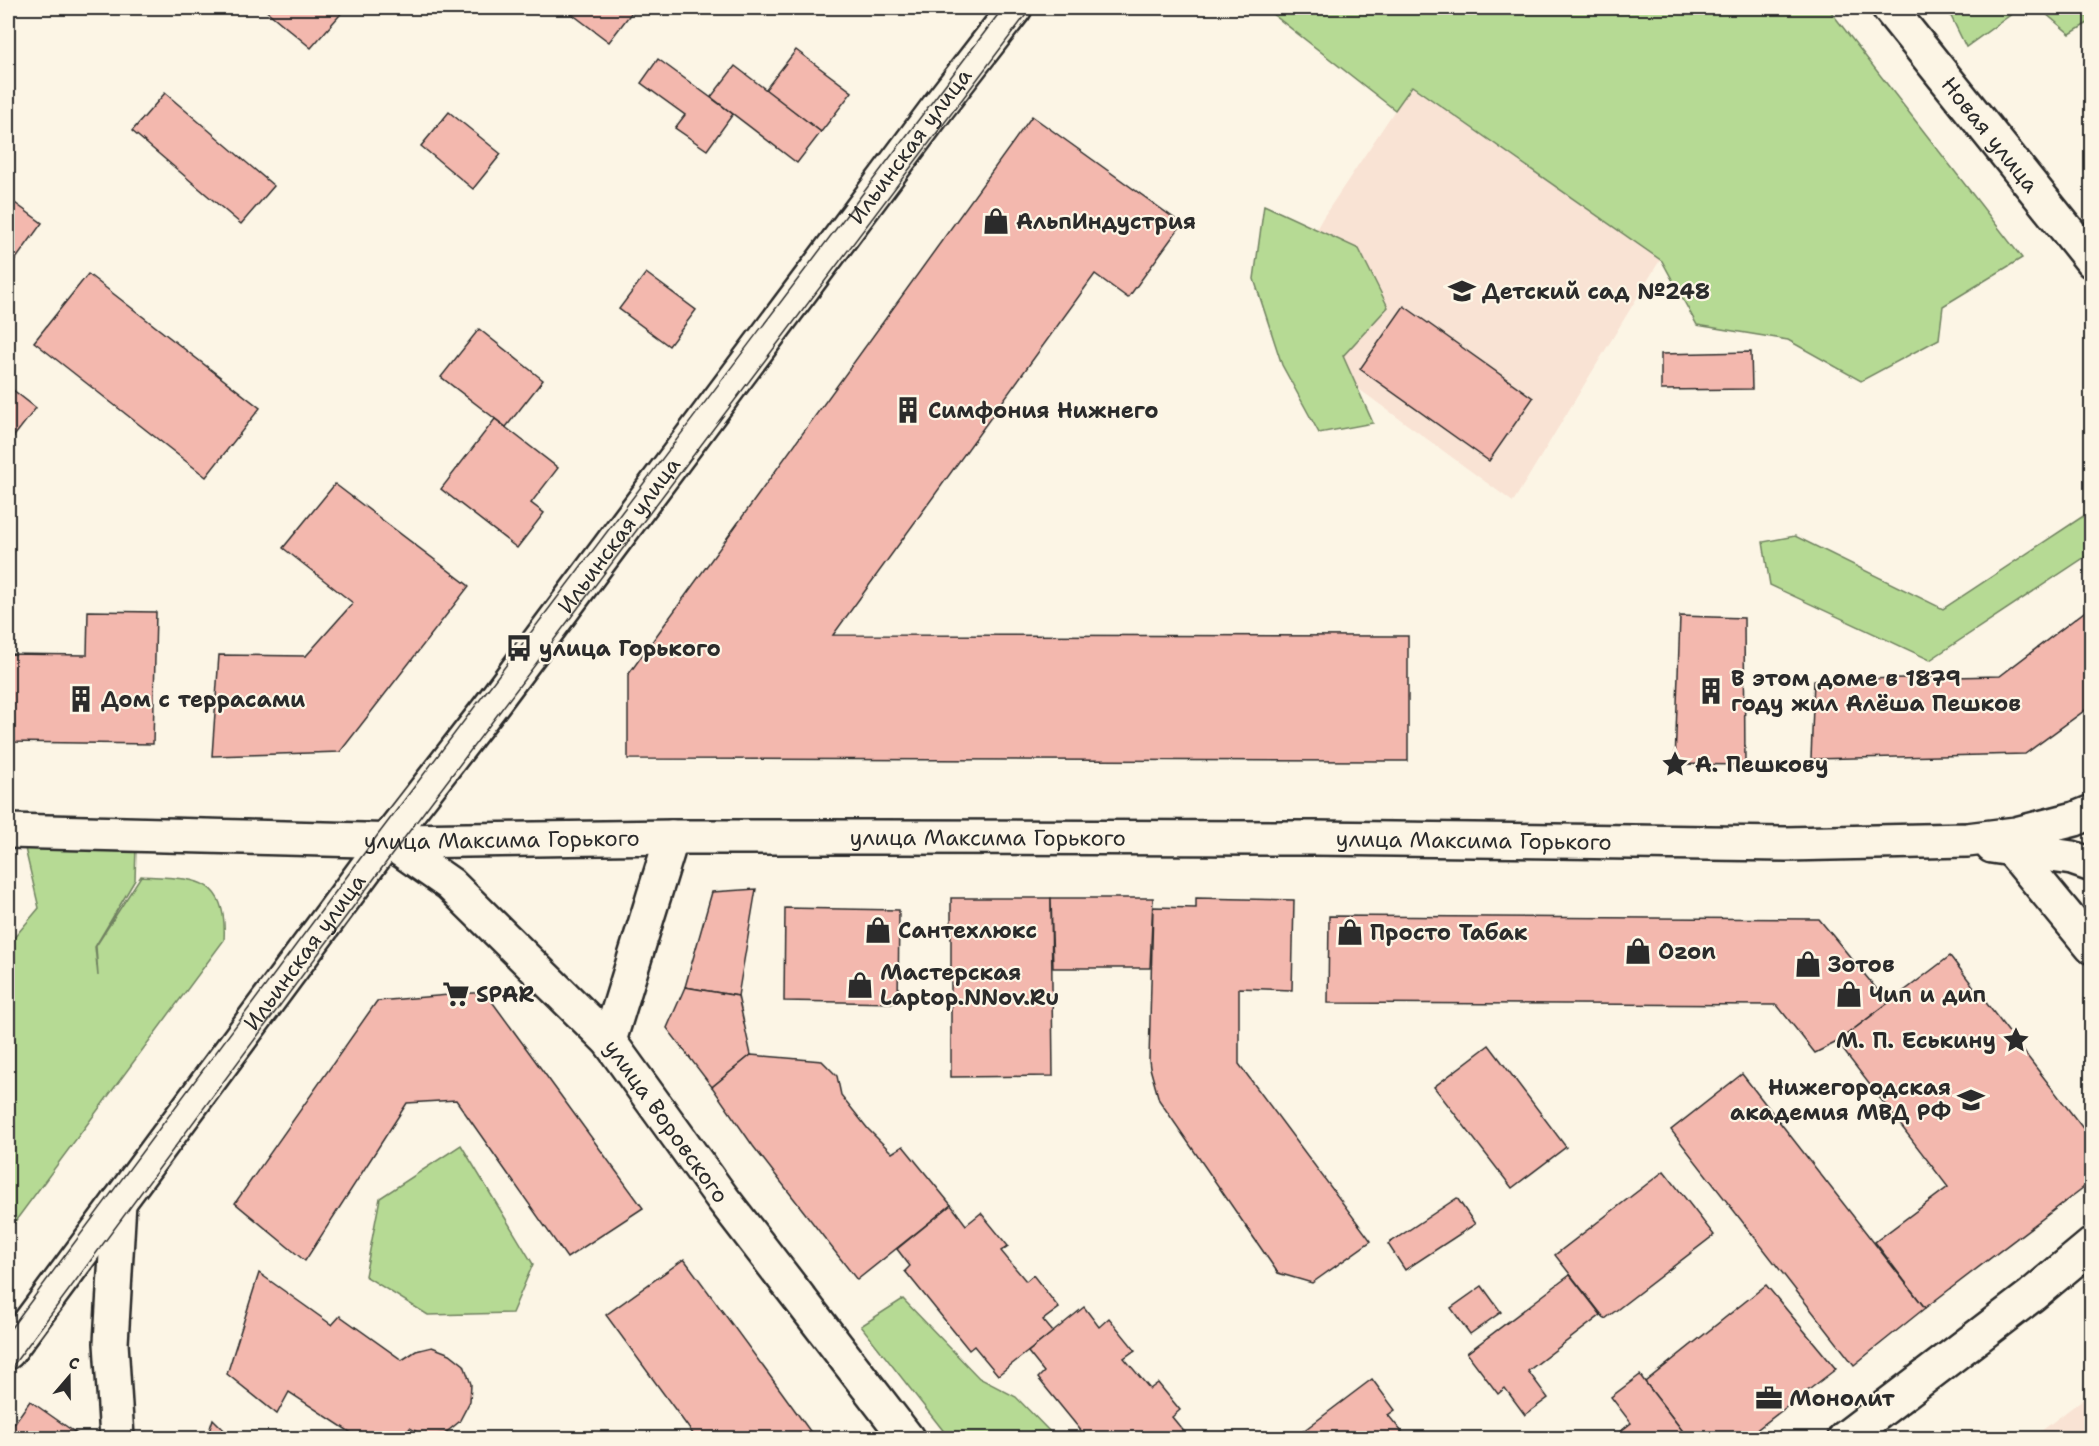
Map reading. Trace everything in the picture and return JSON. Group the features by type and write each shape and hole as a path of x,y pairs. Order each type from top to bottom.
{"street":[{"name":"Ильинская улица","path":"8,1352 387,840 490,707 939,106 1015,8"},
{"name":"Новая улица","path":"1889,8 2091,261"},
{"path":"1967,840 2016,834 2075,819 2091,812"},
{"name":"улица Максима Горького","path":"8,831 387,840 672,837 1314,838 1756,844 1967,840"},
{"path":"609,1041 672,837"},
{"name":"улица Воровского","path":"387,840 450,884 609,1041 723,1199 907,1438"},
{"path":"1967,840 2012,850 2072,858 2091,865"},
{"path":"2012,850 2091,947"},
{"path":"117,1438 111,1343 119,1202"},
{"path":"1845,1438 2032,1295 2091,1245"},
{"path":"2032,1295 2091,1271"}],"shaded area":[{"name":"Детский сад №248","path":"1411,86 1660,260 1513,502 1266,321 1322,219"},
{"path":"2091,1393 2091,1438 2032,1438"}],"green space":[{"path":"1265,8 1828,8 2022,258 1943,306 1939,339 1861,381 1788,340 1697,325 1662,261 1412,86 1395,110"},
{"path":"1947,8 2020,8 1966,47"},
{"path":"2039,8 2080,8 2091,21 2070,34"},
{"path":"1264,205 1359,249 1388,307 1343,356 1373,423 1319,433 1282,365 1254,279"},
{"path":"2091,511 2091,553 1930,660 1770,585 1763,542 1795,536 1943,609"},
{"path":"24,844 136,847 135,880 95,947 98,976 96,946 141,876 176,878 203,884 213,892 220,903 224,918 224,940 8,1231 8,945 39,908"},
{"path":"461,1145 533,1264 512,1313 428,1315 365,1276 380,1198"},
{"path":"903,1299 979,1378 1016,1397 1056,1438 949,1438 861,1326"}],"building":[{"path":"263,8 346,8 311,48"},
{"path":"564,8 635,8 609,42"},
{"path":"796,50 852,92 821,132 765,90"},
{"path":"658,59 733,114 707,150 675,128 685,115 641,83"},
{"path":"735,66 821,132 797,163 711,97"},
{"path":"165,93 274,186 241,224 132,131"},
{"path":"449,112 501,154 473,189 421,146"},
{"name":"Симфония Нижнего","path":"1032,116 1182,224 1128,298 1095,274 833,635 1408,636 1408,761 628,759 628,675"},
{"path":"8,198 42,223 8,270"},
{"path":"646,273 696,310 669,346 619,309"},
{"path":"88,274 260,408 206,477 34,342"},
{"path":"1404,306 1533,398 1489,461 1360,369"},
{"path":"479,329 543,380 506,427 441,377"},
{"path":"1751,352 1752,389 1661,390 1661,354"},
{"path":"8,386 36,408 8,444"},
{"path":"495,419 558,468 531,503 544,513 517,548 441,489"},
{"path":"335,484 469,586 340,752 212,756 219,655 306,656 353,603 283,548"},
{"path":"2092,606 2092,705 2025,754 1811,759 1814,680 2000,676"},
{"name":"Дом с террасами","path":"88,611 156,612 153,744 8,742 8,654 87,655"},
{"name":"В этом доме в 1879 году жил Алёша Пешков","path":"1680,616 1744,618 1745,765 1675,764"},
{"path":"756,889 738,996 685,987 712,892"},
{"path":"951,898 1051,898 1053,1076 951,1077"},
{"path":"1051,898 1153,898 1150,968 1053,968"},
{"path":"1196,898 1294,900 1292,990 1239,988 1239,1064 1371,1241 1312,1283 1278,1273 1159,1100 1149,1060 1153,907 1196,908"},
{"path":"785,908 899,910 898,1003 784,1001"},
{"path":"1329,916 1819,919 1888,1003 1837,1042 1815,1053 1777,1005 1328,1003"},
{"name":"Нижегородская академия МВД РФ","path":"1950,956 2092,1140 2092,1181 1925,1308 1875,1242 1948,1187 1837,1042"},
{"path":"685,987 738,996 751,1055 712,1087 667,1028"},
{"path":"485,992 643,1208 567,1258 456,1100 407,1103 305,1261 235,1203 377,1001"},
{"path":"1489,1045 1566,1147 1512,1188 1434,1087"},
{"path":"751,1055 822,1061 837,1076 841,1095 868,1129 892,1153 903,1146 951,1205 857,1280 753,1146 712,1087"},
{"path":"1742,1074 1925,1308 1854,1365 1671,1130"},
{"path":"1664,1171 1714,1235 1605,1319 1555,1255"},
{"path":"1457,1198 1475,1224 1405,1270 1388,1244"},
{"path":"951,1205 966,1225 981,1213 1008,1246 1001,1251 1026,1281 1033,1275 1059,1308 1043,1320 1053,1332 998,1375 974,1346 969,1350 905,1271 910,1266 897,1249"},
{"path":"684,1259 815,1438 696,1438 606,1315"},
{"path":"259,1273 332,1325 340,1316 402,1360 416,1351 432,1347 450,1354 464,1365 471,1384 470,1401 459,1422 444,1434 424,1436 410,1428 403,1438 359,1438 289,1392 277,1414 227,1374"},
{"path":"1570,1275 1601,1315 1528,1371 1548,1398 1525,1415 1505,1388 1498,1394 1467,1353"},
{"path":"1766,1285 1836,1369 1746,1438 1688,1438 1645,1382"},
{"path":"1482,1286 1501,1312 1470,1334 1451,1308"},
{"path":"1084,1307 1099,1327 1109,1318 1135,1350 1124,1358 1150,1389 1158,1383 1180,1410 1172,1417 1186,1434 1181,1438 1087,1438 1038,1378 1044,1372 1028,1352"},
{"path":"1640,1375 1688,1438 1612,1438 1631,1423 1611,1397"},
{"path":"1372,1379 1395,1410 1388,1415 1407,1438 1294,1438"},
{"path":"30,1401 83,1438 8,1438 8,1432"},
{"path":"213,1419 232,1438 207,1438"}],"tram line":[{"path":"8,1332 374,840 1003,8"},
{"path":"8,1372 402,841 1031,8"}],"place":[{"name":"АльпИндустрия","path":"996,221"},
{"name":"Детский сад №248","path":"1462,291"},
{"name":"Симфония Нижнего","path":"908,410"},
{"name":"улица Горького","path":"519,648"},
{"name":"В этом доме в 1879 году жил Алёша Пешков","path":"1711,691"},
{"name":"Дом с террасами","path":"81,699"},
{"name":"А. Пешкову","path":"1675,764"},
{"name":"Сантехлюкс","path":"878,930"},
{"name":"Просто Табак","path":"1350,932"},
{"name":"Ozon","path":"1638,951"},
{"name":"Зотов","path":"1808,964"},
{"name":"Мастерская Laptop.NNov.Ru","path":"860,985"},
{"name":"SPAR","path":"456,994"},
{"name":"Чип и дип","path":"1849,994"},
{"name":"М. П. Еськину","path":"2016,1040"},
{"name":"Нижегородская академия МВД РФ","path":"1971,1100"},
{"name":"Монолит","path":"1769,1398"}]}
